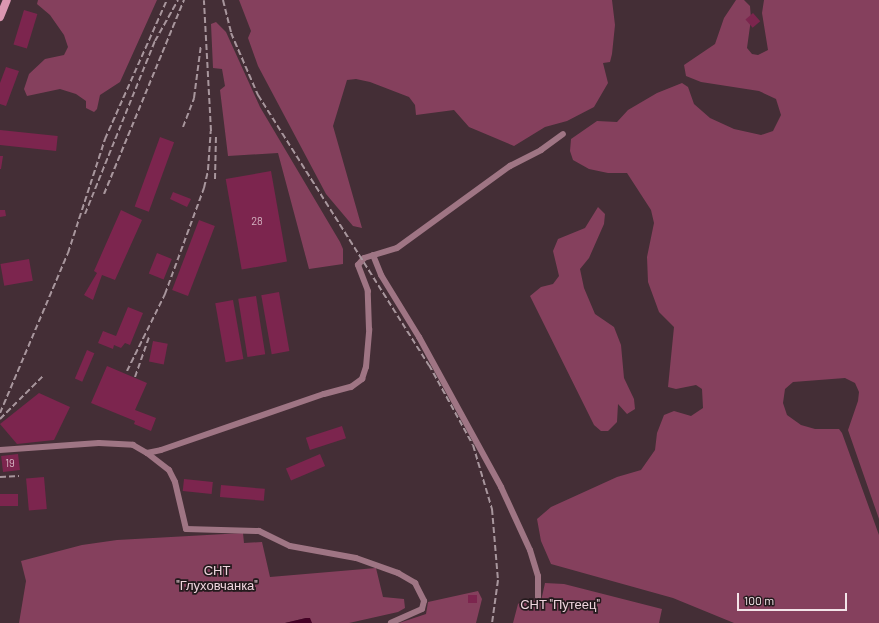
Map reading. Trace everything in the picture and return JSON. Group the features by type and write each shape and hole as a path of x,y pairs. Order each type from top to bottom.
{"main road":[{"path":"0,17 7,0"}],"street":[{"path":"147,453 350,387 362,379 366,367 369,329 368,290 358,265 364,258 397,248 510,166 541,150 563,134"},
{"path":"373,255 381,275 471,429 502,487 530,550 538,576 538,597"},
{"path":"0,450 98,443 132,445 147,453 169,470 175,482 186,529 259,531 290,546 356,558 398,573 415,583 424,601 422,609 391,623"}],"green space":[{"path":"38,0 157,0 120,82 100,95 97,109 94,112 86,108 86,101 76,94 60,89 27,96 24,89 29,74 45,59 64,55 68,47 64,35 50,15 37,4"},
{"path":"239,0 612,0 615,25 612,54 610,62 603,63 608,83 594,107 567,121 545,127 514,146 469,127 454,110 416,115 415,105 409,97 370,82 356,79 347,80 333,126 362,228 353,226 326,194 258,66 248,38 251,31"},
{"path":"736,0 744,0 750,6 751,19 747,48 752,54 758,55 768,50 762,13 764,0 879,0 879,519 848,430 858,401 859,392 855,383 845,378 793,382 785,389 783,403 787,415 801,425 815,429 839,429 842,433 879,535 879,623 734,623 673,598 551,564 541,541 537,519 551,507 617,477 641,470 655,450 657,433 664,415 674,411 691,416 703,408 702,389 696,385 676,389 668,387 674,327 659,312 648,282 647,257 654,223 651,210 627,173 608,173 589,169 573,160 570,151 571,139 597,121 617,122 628,110 657,93 682,83 688,87 694,104 710,118 734,129 761,135 773,131 781,115 776,99 759,91 701,82 686,76 684,65 715,44 724,18"},
{"path":"216,22 226,32 260,107 340,242 343,249 343,264 309,269 278,153 228,156 220,90 225,86 222,69 213,68 211,24"},
{"path":"598,207 605,214 604,224 589,258 580,269 584,288 595,314 614,327 621,345 624,378 634,399 635,409 627,414 618,404 617,422 608,431 601,431 594,425 530,296 541,287 553,284 559,276 553,251 558,239 585,228"},
{"name":"СНТ \"Глуховчанка\"","path":"243,533 244,543 262,542 270,577 376,568 383,597 404,599 405,608 398,612 349,623 312,623 306,618 285,623 19,623 26,581 21,561 82,545 117,540"},
{"name":"СНТ \"Путеец\"","path":"545,583 564,584 662,609 659,623 513,623 518,604 524,600 541,601"},
{"path":"478,591 482,599 476,623 399,623 426,614 428,602"}],"shaded area":[{"path":"310,618 312,623 285,623"}],"building":[{"path":"24,10 37,14 27,49 13,44"},
{"path":"753,13 760,21 753,28 745,20"},
{"path":"6,67 19,71 6,106 0,104 0,83"},
{"path":"0,130 58,136 56,151 0,145"},
{"path":"160,137 174,142 149,212 135,207"},
{"path":"0,156 3,156 1,169 0,169"},
{"path":"271,171 287,262 242,270 226,179"},
{"path":"173,192 191,199 187,207 170,199"},
{"path":"0,210 5,210 6,216 0,217"},
{"path":"121,210 142,220 115,280 102,275 93,300 84,295 97,273 94,271"},
{"path":"199,220 215,226 188,296 172,290"},
{"path":"157,253 172,259 164,279 149,273"},
{"path":"29,259 33,281 4,286 0,264"},
{"path":"279,292 289,351 272,354 261,295"},
{"path":"256,296 265,354 247,357 238,299"},
{"path":"233,300 243,359 226,362 215,303"},
{"path":"128,307 143,313 130,345 125,343 121,348 114,345 113,349 98,343 103,331 116,336"},
{"path":"153,341 168,344 164,364 149,362"},
{"path":"87,350 94,353 82,382 75,379"},
{"path":"107,366 147,383 135,410 156,418 151,431 134,424 135,421 91,403"},
{"path":"39,393 70,407 54,440 17,444 0,424"},
{"path":"342,426 346,438 310,450 306,438"},
{"path":"18,454 20,470 3,472 1,456"},
{"path":"320,454 325,466 291,480 286,468"},
{"path":"44,477 47,509 29,510 26,479"},
{"path":"184,479 213,482 212,494 183,491"},
{"path":"221,485 265,489 264,501 220,497"},
{"path":"0,494 18,494 18,506 0,506"},
{"path":"468,595 477,595 477,603 468,603"}],"railway":[{"path":"0,413 68,253 105,139 167,0"},
{"path":"85,214 155,41 178,0"},
{"path":"104,194 184,0"},
{"path":"127,371 165,294 204,188 208,170 211,131 204,0"},
{"path":"223,0 231,33 258,95 429,365 473,445 492,509 498,580 492,623"},
{"path":"183,127 194,98 201,45"},
{"path":"215,179 216,134"},
{"path":"135,377 149,337"},
{"path":"0,419 43,376"},
{"path":"0,477 19,476"}]}
